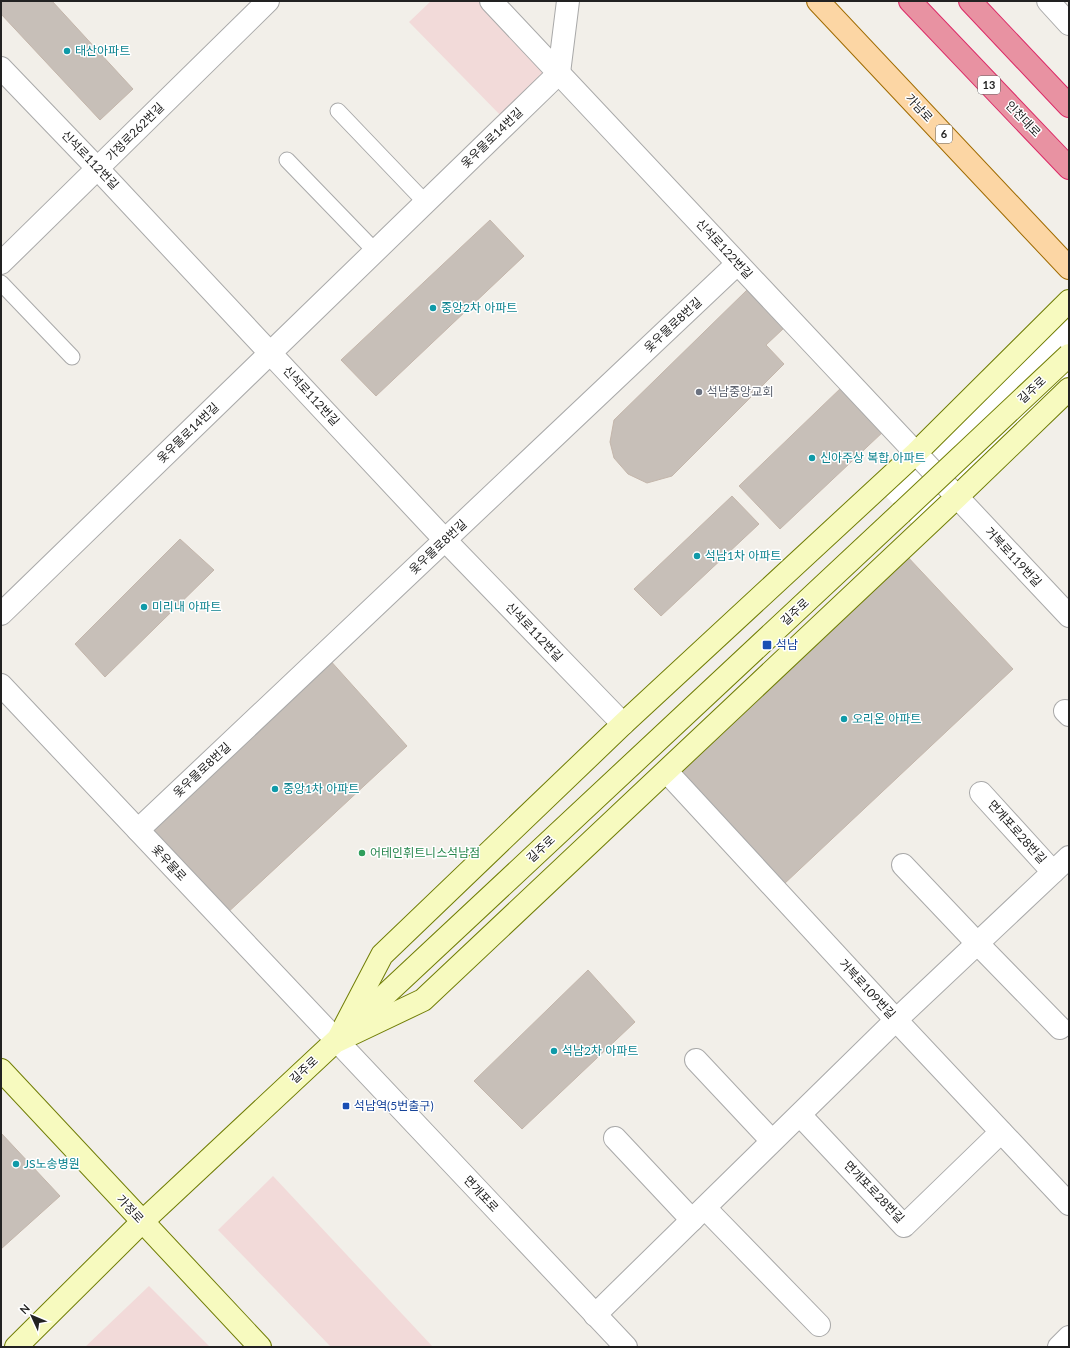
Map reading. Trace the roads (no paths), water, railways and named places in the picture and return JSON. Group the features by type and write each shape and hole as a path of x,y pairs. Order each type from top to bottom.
{"highway":[{"name":"인천대로","path":"910,1 1069,168"},
{"path":"970,1 1069,106"}],"main road":[{"name":"가남로","path":"818,1 1069,268"},
{"path":"336,1041 382,955 623,724 916,454 1069,301"},
{"name":"길주로","path":"16,1347 142,1222 1069,355"},
{"path":"336,1041 423,1000 667,772 1069,389"},
{"name":"가정로","path":"1,1070 260,1347"}],"street":[{"name":"가정로262번길","path":"1,263 268,1"},
{"name":"신석로122번길","path":"491,1 560,72 737,264 957,497"},
{"path":"560,72 568,1"},
{"path":"1048,1 1069,24"},
{"name":"신석로112번길","path":"1,68 98,169 446,540 623,724"},
{"name":"옻우물로14번길","path":"1,614 560,72"},
{"name":"옻우물로8번길","path":"138,830 737,264"},
{"name":"거북로119번길","path":"957,497 1069,616"},
{"name":"옻우물로","path":"1,685 336,1041"},
{"name":"거북로109번길","path":"667,772 896,1020 1069,1204"},
{"name":"면개포로28번길","path":"981,793 1053,872"},
{"name":"면개포로28번길","path":"595,1315 896,1020 1069,857"},
{"path":"903,865 977,944 1060,1028"},
{"name":"면개포로","path":"336,1041 626,1347"},
{"path":"696,1060 772,1141"},
{"name":"면개포로28번길","path":"800,1115 904,1226 1002,1132"},
{"path":"615,1138 819,1325"},
{"path":"1059,1347 1069,1337"}],"lane":[{"path":"338,111 425,202"},
{"path":"287,160 375,251"},
{"path":"1,283 72,358"}],"place":[{"name":"태산아파트","path":"67,51"},
{"name":"중앙2차 아파트","path":"433,308"},
{"name":"석남중앙교회","path":"699,392"},
{"name":"신아주상 복합 아파트","path":"812,458"},
{"name":"석남1차 아파트","path":"697,556"},
{"name":"미리내 아파트","path":"144,607"},
{"name":"석남","path":"767,645"},
{"name":"오리온 아파트","path":"844,719"},
{"name":"중앙1차 아파트","path":"275,789"},
{"name":"어테인휘트니스석남점","path":"362,853"},
{"name":"석남2차 아파트","path":"554,1051"},
{"name":"석남역(5번출구)","path":"346,1106"},
{"name":"JS노송병원","path":"16,1164"}]}
